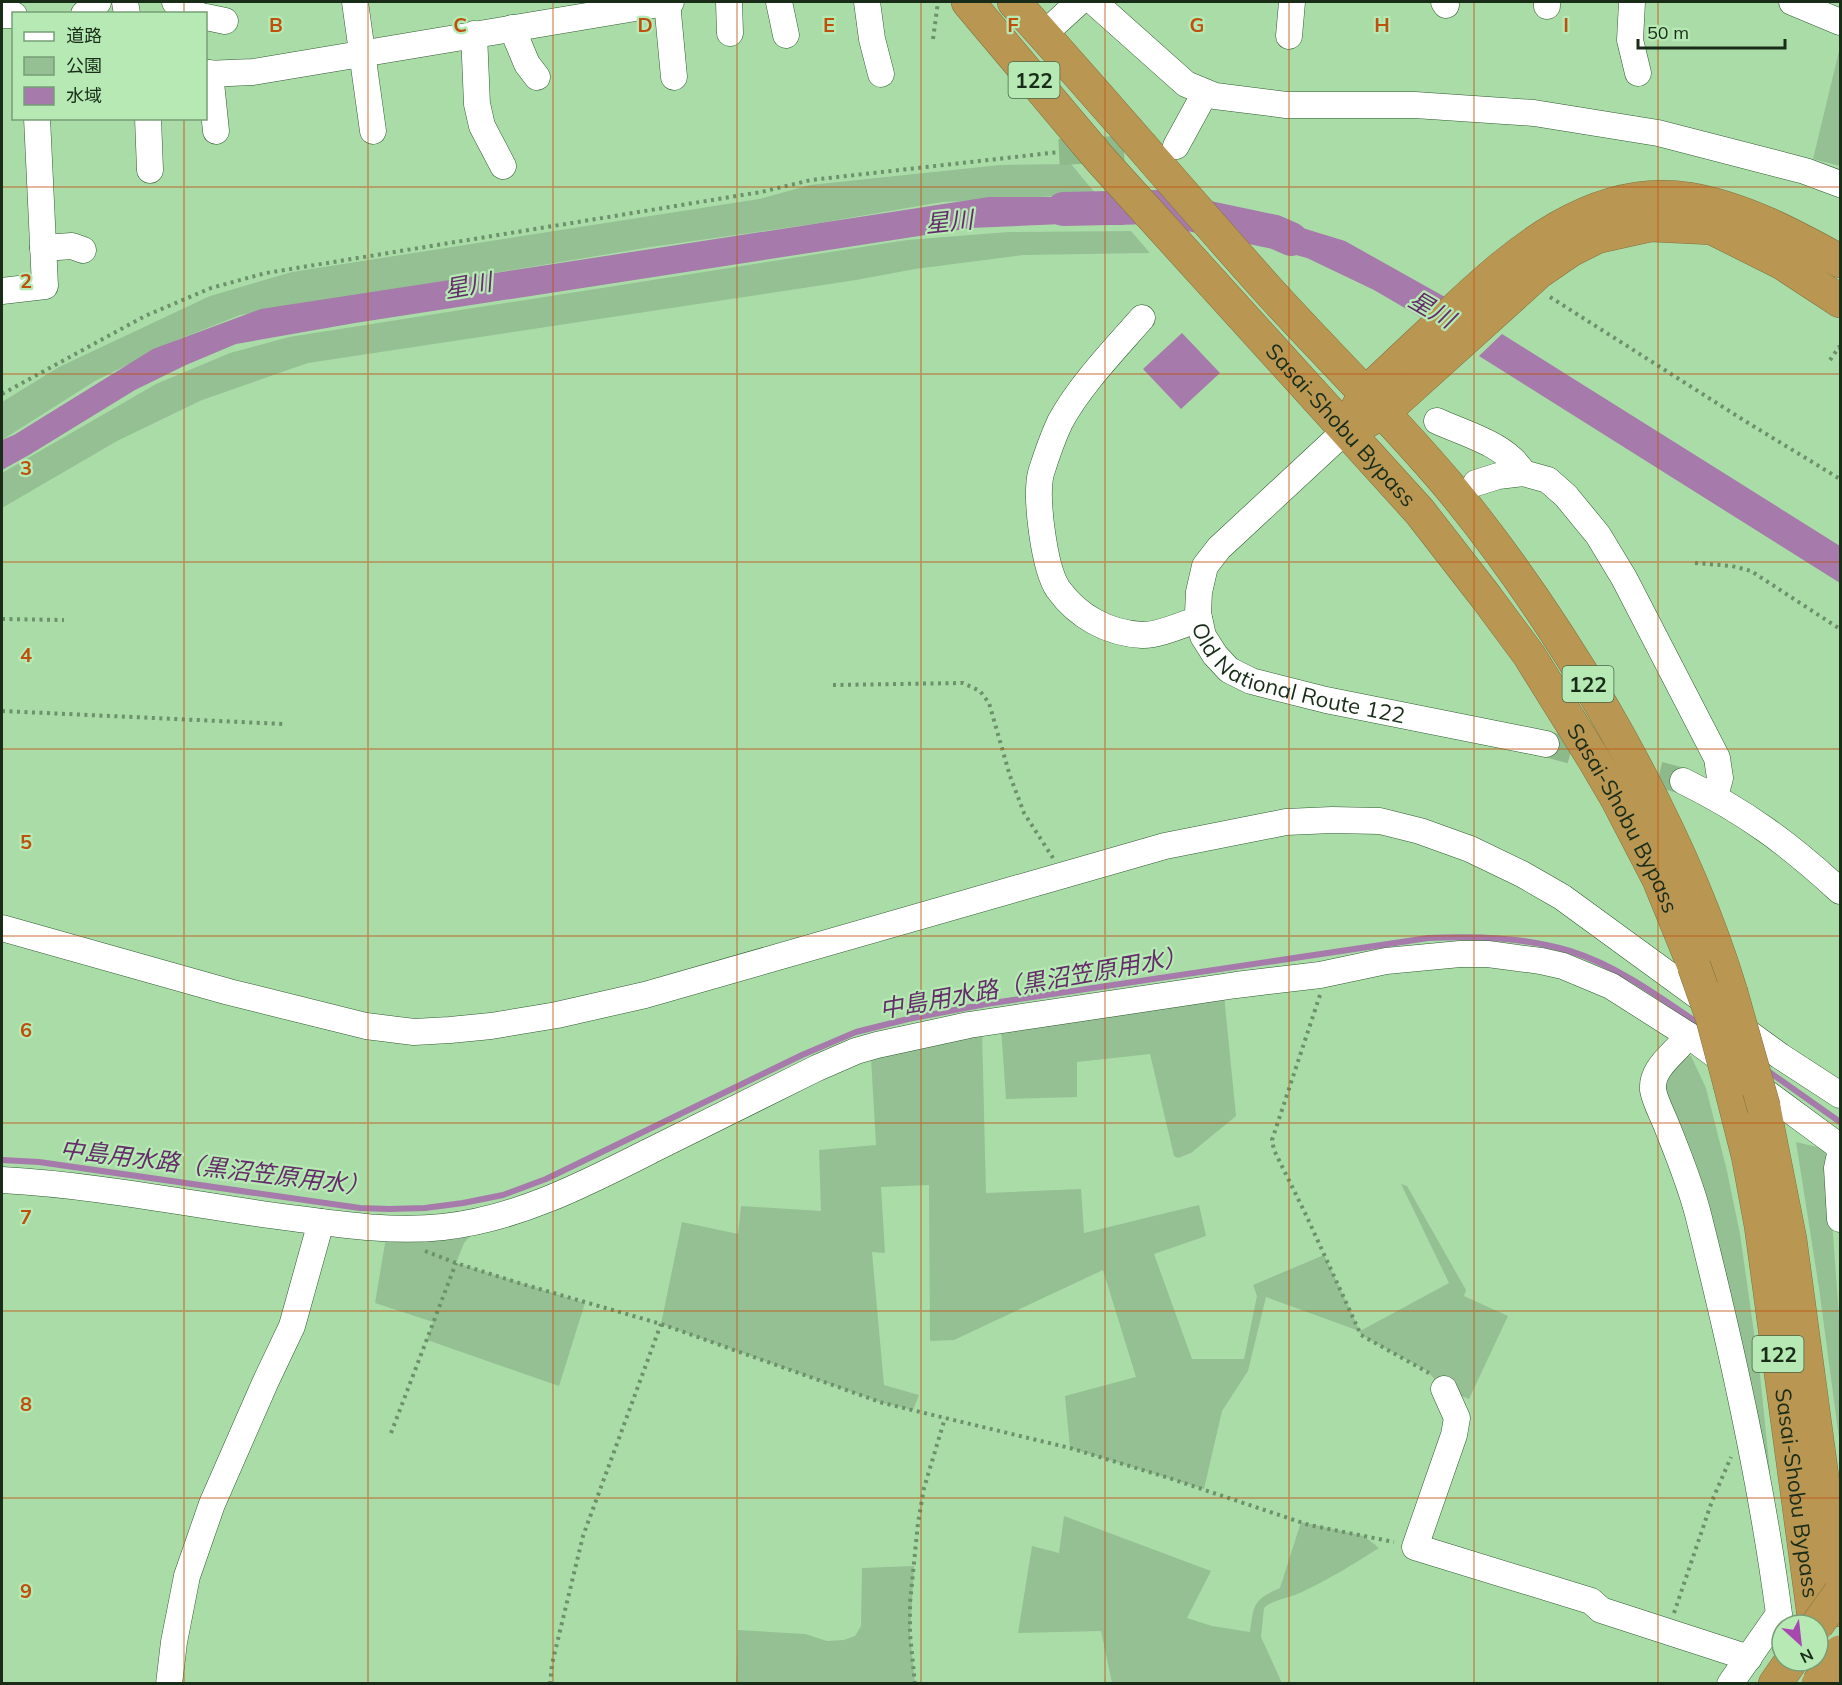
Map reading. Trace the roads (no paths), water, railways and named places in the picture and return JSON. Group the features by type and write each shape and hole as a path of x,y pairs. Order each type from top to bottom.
{"highway":[{"name":"Sasai-Shobu Bypass","path":"968,2 1137,155 1272,294 1449,487 1514,571 1556,632 1588,684 1659,811 1708,922 1731,992 1764,1108 1790,1239 1840,1610"},
{"path":"990,2 1137,155"},
{"name":"Sasai-Shobu Bypass","path":"1014,2 1044,34 1137,155 1217,276 1345,431 1420,512 1529,655 1593,758 1642,845 1673,911 1712,1017 1748,1156 1761,1226 1814,1613"},
{"path":"1345,431 1498,288 1528,246 1552,230 1582,215 1621,201 1654,197 1689,199 1736,210 1840,261"},
{"path":"1498,288 1539,272 1571,250 1597,237 1651,225 1712,228 1782,263 1840,301"},
{"path":"1825,1613 1840,1593"},
{"path":"1818,1683 1840,1652"}],"street":[{"path":"86,12 98,2"},
{"path":"175,2 193,12"},
{"path":"355,2 373,131"},
{"path":"216,131 208,74 254,72 669,2 674,77"},
{"path":"729,2 730,33"},
{"path":"779,2 786,35"},
{"path":"867,2 872,39 881,74"},
{"path":"1044,34 1078,2"},
{"path":"1094,2 1186,84 1215,96 1286,105 1415,105 1534,113 1658,133 1805,171 1840,183"},
{"path":"1289,36 1292,2"},
{"path":"1632,2 1630,40 1638,73"},
{"path":"1792,2 1840,22"},
{"path":"512,28 527,64 537,77"},
{"path":"474,34 479,115 491,146 503,166"},
{"path":"1137,155 1205,93"},
{"path":"2,291 45,286 37,120"},
{"path":"148,120 150,171"},
{"path":"43,248 72,246 83,250"},
{"path":"1142,318 1098,368 1060,422 1040,475 1040,524 1046,560 1057,587 1074,608 1098,626 1117,632 1146,635 1199,619"},
{"path":"1437,421 1506,453 1518,463 1523,473"},
{"name":"Old National Route 122","path":"1345,431 1219,548 1205,566 1198,592 1199,619 1203,636 1215,655 1229,670 1251,681 1326,700 1546,744"},
{"path":"1476,483 1498,476 1523,473 1548,480 1566,496 1598,536 1623,578 1716,758 1720,778 1715,796"},
{"path":"1683,781 1715,796 1770,831 1840,891"},
{"path":"2,928 230,992 366,1026 414,1032 450,1030 557,1015 645,995 1165,846 1286,822 1380,821 1420,831 1470,849 1522,874 1562,897 1780,1056 1840,1095"},
{"path":"2,1180 46,1182 100,1189 321,1222 383,1228 442,1227 486,1219 534,1205 585,1184 817,1068 887,1042 1000,1020 1320,975 1386,961 1488,954 1563,966 1604,982 1688,1035 1840,1147"},
{"path":"1688,1035 1656,1072 1653,1090 1692,1193 1722,1310 1767,1528 1779,1614 1730,1683"},
{"path":"1840,1154 1837,1168 1840,1219"},
{"path":"169,1683 174,1642 191,1566 212,1504 292,1326 321,1222"},
{"path":"1444,1389 1457,1418 1454,1435 1415,1547 1592,1601 1601,1610 1749,1658"}],"water":[{"path":"989,197 1101,197 1124,225 1062,224 971,228 355,323 236,344 135,390 2,470 2,440 14,435 153,349 261,309"},
{"path":"1227,205 1345,241 1445,297 1422,318 1374,290 1307,258 1263,246"},
{"path":"1182,333 1220,373 1181,409 1143,369"},
{"path":"1502,334 1840,546 1840,583 1479,356"}],"waterway":[{"name":"星川","path":"1063,209 1156,207 1275,232 1291,239"},
{"name":"中島用水路（黒沼笠原用水）","path":"2,1160 39,1162 360,1208 425,1208 463,1203 503,1195 546,1179 802,1055 856,1032 986,1004 1428,938 1499,939 1535,943 1570,951 1622,974 1702,1026"},
{"name":"中島用水路（黒沼笠原用水）","path":"1765,1069 1840,1122"}],"tunnel":[{"path":"1059,152 1155,147"},
{"path":"1546,744 1683,781"}]}
